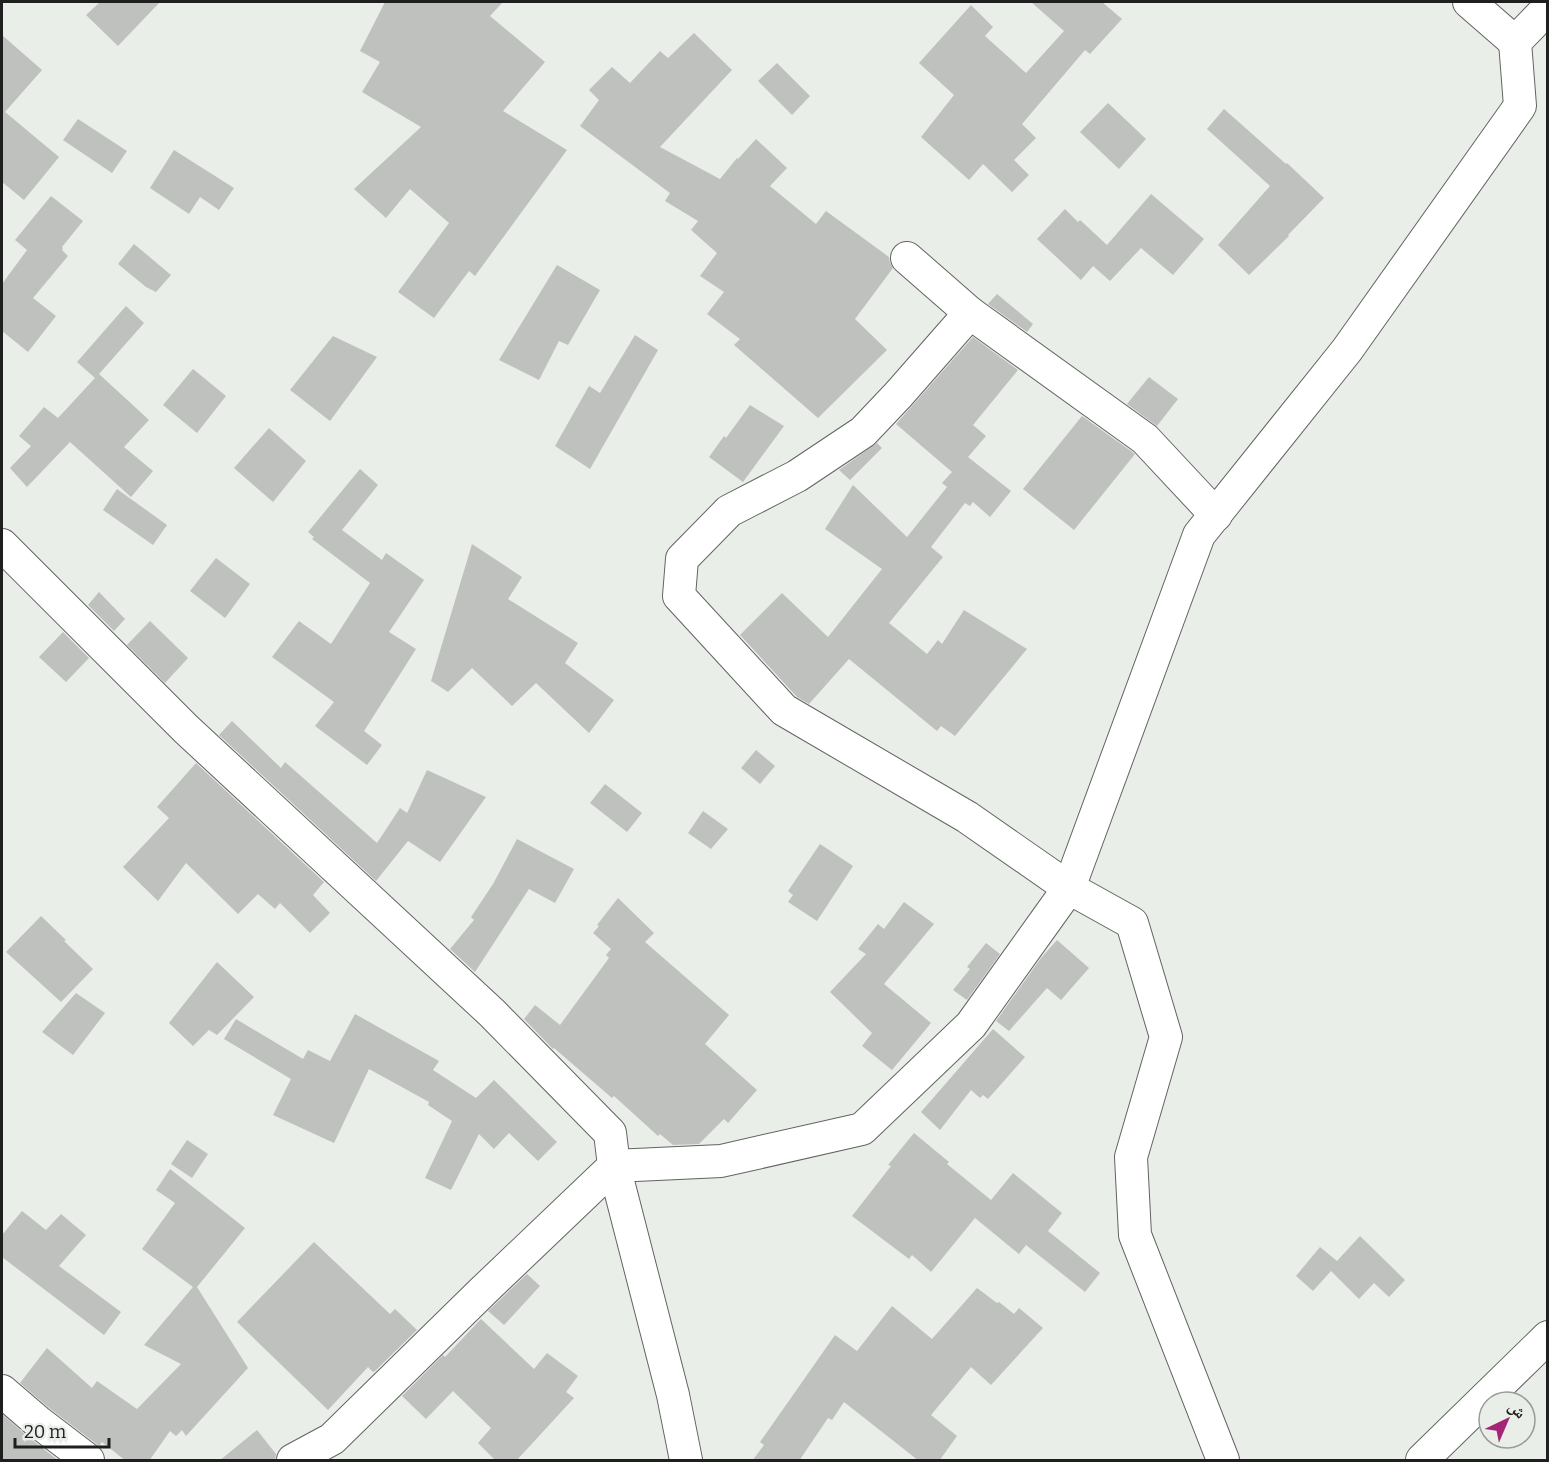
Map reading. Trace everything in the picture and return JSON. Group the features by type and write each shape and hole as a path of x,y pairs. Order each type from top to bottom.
{"street":[{"path":"293,1461 332,1439 474,1299 614,1166 720,1161 862,1129 971,1025 1069,888 1199,535 1347,350 1520,106 1515,42 1469,2"},
{"path":"1515,42 1548,8"},
{"path":"907,258 970,313 1145,439 1216,514"},
{"path":"970,313 863,432 796,476 729,511 682,559 679,596 784,710 967,817 1069,888 1132,923 1166,1037 1131,1157 1135,1234 1223,1461"},
{"path":"2,545 186,729 492,1013 610,1133 614,1166 673,1395 687,1461"},
{"path":"1422,1461 1548,1337"},
{"path":"2,1391 87,1461"}],"building":[{"path":"100,2 160,2 118,46 86,15"},
{"path":"385,2 503,2 490,16 545,62 503,111 567,150 475,276 469,271 434,318 398,292 449,223 410,189 386,218 354,189 421,127 362,92 380,62 360,51"},
{"path":"1031,2 1102,2 1122,19 1090,54 1085,50 1022,124 1036,138 1014,160 1029,175 1012,192 983,164 969,180 921,137 954,95 919,63 971,5 993,27 985,36 1026,73 1064,31"},
{"path":"694,33 732,70 660,147 720,179 756,139 787,168 770,186 816,224 826,211 889,257 893,268 855,319 887,350 818,418 734,345 740,339 707,314 724,292 700,276 717,253 691,230 698,221 665,201 670,193 580,126 599,100 589,90 612,67 630,83 660,51 668,58"},
{"path":"2,35 42,70 5,112 59,157 24,200 2,182"},
{"path":"777,63 810,96 792,115 758,81"},
{"path":"1108,103 1146,139 1119,169 1080,132"},
{"path":"1224,109 1324,198 1249,275 1218,245 1270,186 1207,129"},
{"path":"78,119 127,151 112,173 63,140"},
{"path":"174,150 234,188 219,210 200,197 189,214 150,188"},
{"path":"1151,194 1204,239 1173,275 1141,248 1110,281 1093,266 1081,280 1037,239 1065,209 1107,245"},
{"path":"51,196 83,221 62,247 68,256 33,298 56,316 28,352 2,331 2,284 27,250 15,240"},
{"path":"134,244 171,275 156,292 146,287 118,264"},
{"path":"557,265 600,290 568,345 559,341 539,380 499,360"},
{"path":"997,294 1033,324 1027,332 988,304"},
{"path":"126,306 144,323 99,374 149,420 124,447 153,471 131,497 70,442 27,487 10,468 31,446 19,436 44,407 58,418 95,378 77,362"},
{"path":"635,335 658,350 590,469 555,446 589,386 600,393"},
{"path":"333,336 377,357 330,421 290,390"},
{"path":"973,337 1018,370 973,425 986,436 968,457 1011,491 990,517 973,502 970,506 965,503 931,547 943,557 889,623 927,654 938,640 942,644 964,610 1027,649 955,736 941,726 937,731 849,659 809,704 797,697 740,635 782,593 828,637 882,569 825,529 853,485 907,537 947,487 942,483 952,472 896,424"},
{"path":"193,369 226,396 197,433 163,405"},
{"path":"1149,377 1178,399 1157,426 1127,404"},
{"path":"750,405 784,426 743,482 709,457"},
{"path":"1082,416 1135,454 1074,530 1023,489"},
{"path":"269,428 306,461 273,502 234,468"},
{"path":"877,443 882,448 850,480 839,470"},
{"path":"360,469 378,485 342,530 382,560 386,553 424,580 389,632 416,649 364,731 382,745 367,765 315,726 334,702 272,657 299,621 331,644 370,583 312,539 314,537 308,532"},
{"path":"117,489 167,525 153,545 103,510"},
{"path":"472,544 522,577 508,599 578,643 565,663 614,700 589,733 536,683 512,706 472,668 448,692 431,681"},
{"path":"216,558 250,584 225,618 190,591"},
{"path":"99,592 125,619 114,631 88,605"},
{"path":"150,621 188,658 165,683 127,645"},
{"path":"63,632 89,658 66,682 39,657"},
{"path":"232,721 281,768 285,762 377,843 400,808 407,813 427,770 486,797 440,862 408,841 376,881 219,735"},
{"path":"756,750 775,766 760,784 741,768"},
{"path":"196,763 324,882 313,895 330,913 310,933 280,903 275,909 258,894 238,914 186,863 158,901 123,867 169,818 157,807"},
{"path":"605,784 642,813 627,832 590,803"},
{"path":"703,811 728,829 711,849 688,833"},
{"path":"517,839 574,869 555,903 529,889 475,972 450,949 474,920 471,917 493,884"},
{"path":"820,844 853,866 817,921 788,902 793,895 788,891"},
{"path":"618,898 654,933 645,942 729,1015 705,1044 757,1090 728,1123 724,1119 699,1144 673,1145 660,1134 658,1136 614,1096 612,1098 553,1049 524,1019 535,1005 560,1025 609,958 606,955 611,949 593,933"},
{"path":"904,902 934,924 884,984 931,1023 892,1070 862,1046 872,1033 830,992 866,954 858,949 878,924 884,929"},
{"path":"41,916 93,969 61,1002 6,952"},
{"path":"1057,940 1089,968 1061,1000 1047,988 1009,1031 996,1021 1041,958"},
{"path":"986,943 1000,954 967,1000 953,990 970,969 967,967"},
{"path":"217,962 254,997 217,1035 209,1030 193,1046 169,1023"},
{"path":"76,993 105,1013 73,1055 42,1032"},
{"path":"355,1014 439,1061 433,1070 476,1098 494,1080 557,1142 538,1161 509,1133 494,1149 479,1134 451,1190 425,1178 452,1121 428,1105 429,1102 369,1069 334,1143 273,1115 291,1079 224,1039 236,1019 303,1059 308,1050 330,1061"},
{"path":"993,1029 1025,1057 988,1099 983,1095 980,1098 971,1090 940,1130 921,1112"},
{"path":"914,1133 991,1200 1013,1173 1062,1213 1048,1231 1100,1273 1085,1292 1026,1245 1019,1254 975,1218 931,1272 912,1255 909,1259 852,1216"},
{"path":"187,1140 208,1154 192,1178 171,1164"},
{"path":"170,1169 245,1228 197,1287 248,1368 186,1436 182,1430 176,1436 170,1431 149,1461 126,1461 102,1442 99,1446 20,1383 47,1348 92,1388 97,1381 137,1409 181,1364 144,1345 193,1287 142,1249 175,1203 156,1190"},
{"path":"22,1211 46,1230 61,1214 86,1235 59,1266 121,1312 104,1335 2,1257 2,1235"},
{"path":"1360,1236 1405,1280 1389,1297 1374,1283 1359,1299 1331,1271 1313,1291 1296,1276 1320,1247 1337,1261"},
{"path":"314,1242 390,1314 395,1309 417,1330 375,1371 373,1372 368,1367 328,1410 237,1322"},
{"path":"527,1274 540,1286 504,1325 488,1311"},
{"path":"977,1288 1014,1314 1019,1308 1043,1328 991,1385 971,1367 931,1415 957,1436 939,1461 919,1461 844,1402 832,1420 828,1418 799,1461 752,1461 764,1445 760,1442 835,1335 857,1351 892,1306 932,1339"},
{"path":"481,1319 534,1369 547,1353 578,1376 566,1392 574,1398 516,1461 496,1461 478,1443 491,1428 453,1391 426,1419 402,1396 443,1355 445,1357"},
{"path":"2,1414 26,1435 59,1461 2,1461"},
{"path":"257,1430 276,1454 275,1461 219,1461"}]}
